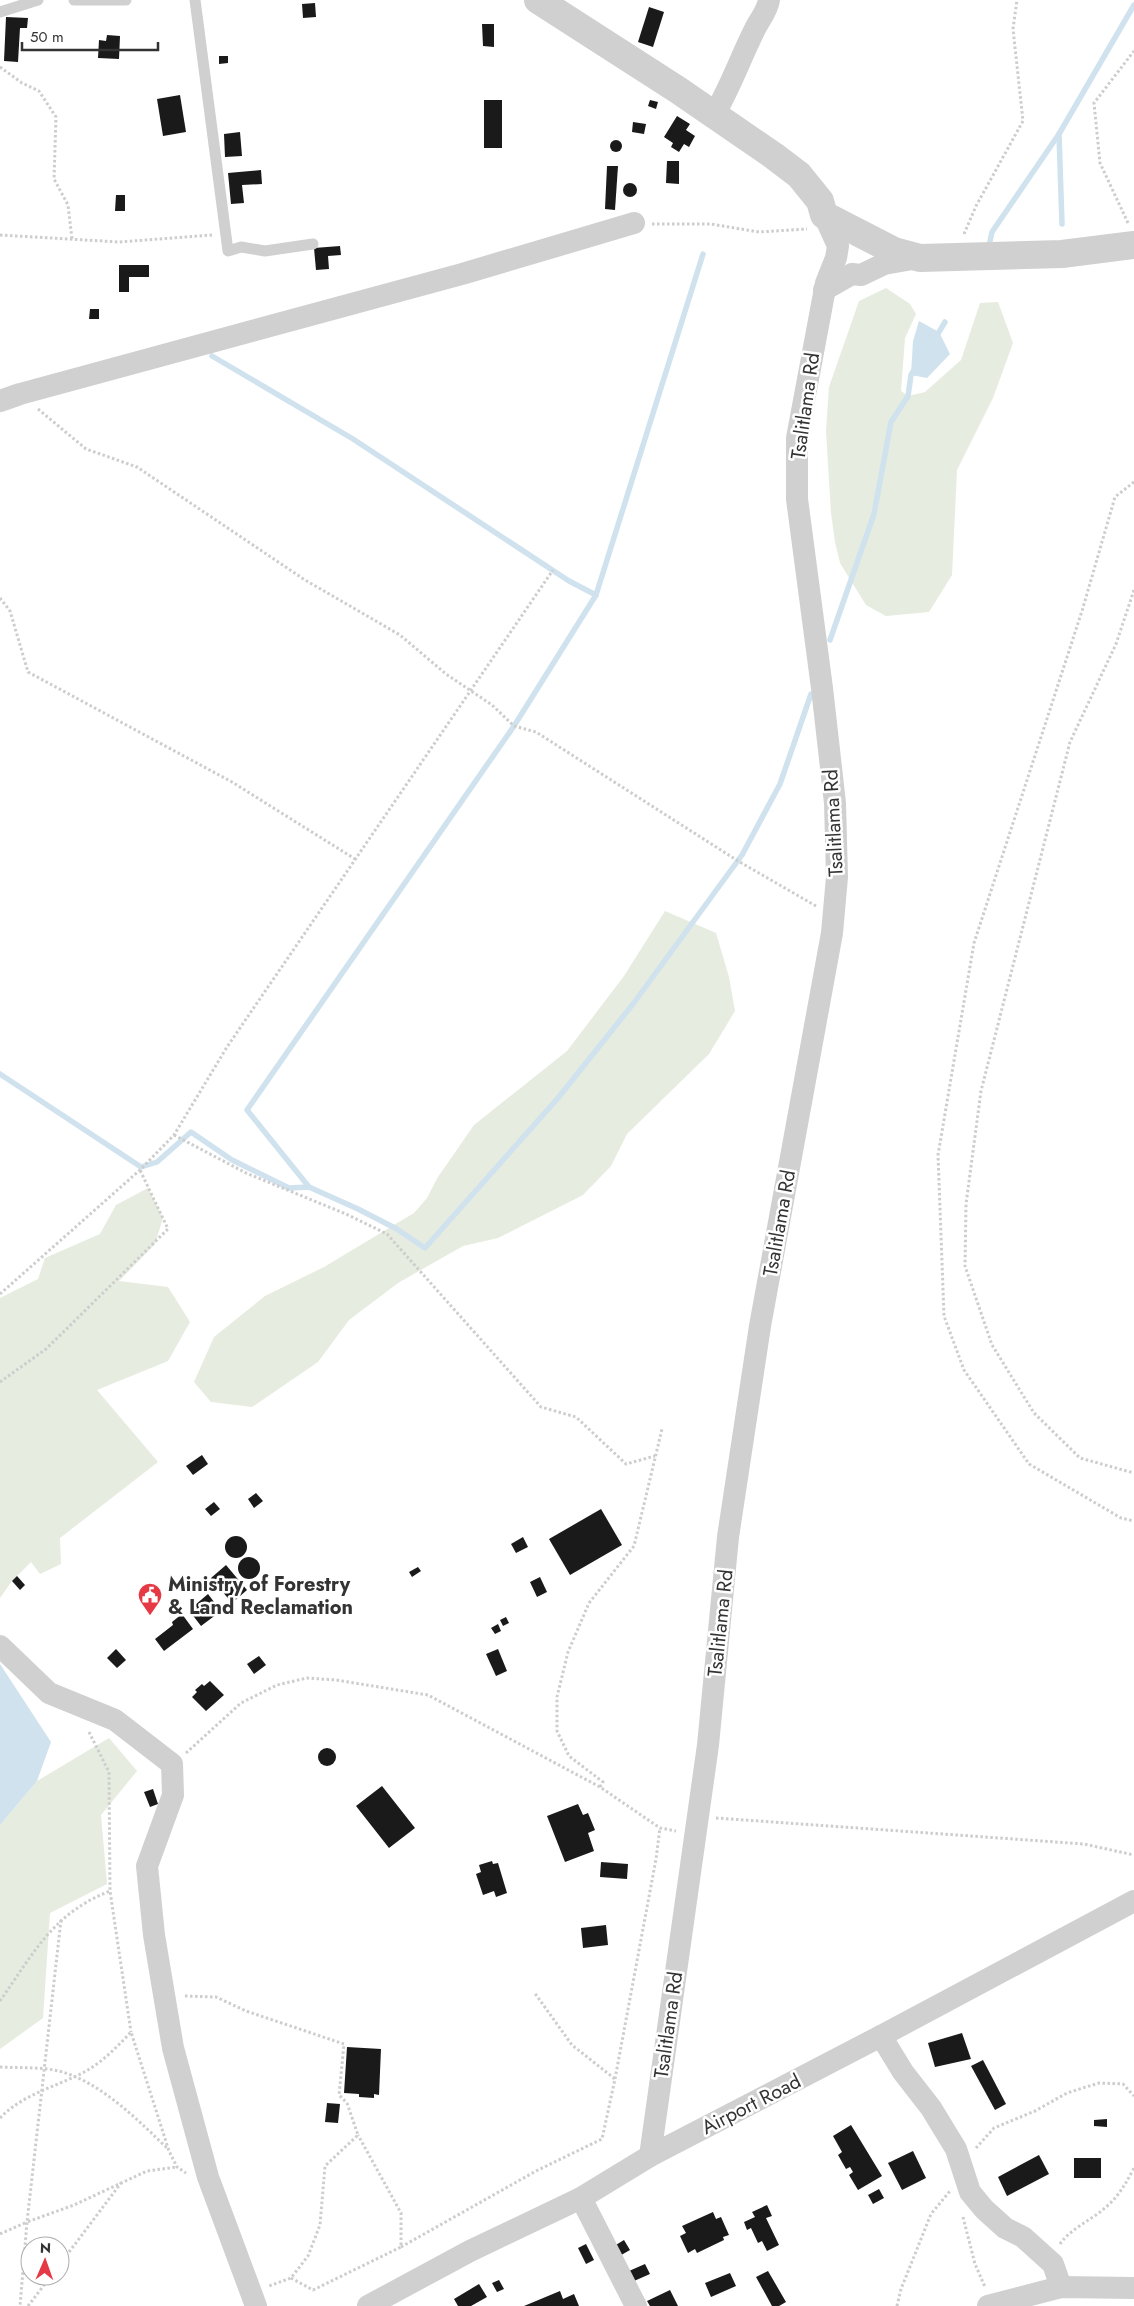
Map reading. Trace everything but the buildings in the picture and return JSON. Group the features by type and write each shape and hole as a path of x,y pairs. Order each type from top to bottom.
{"street":[{"path":"538,0 714,115 799,175 820,201 843,237 878,252 876,262 861,273"},
{"path":"714,115 724,99 770,0"},
{"path":"10,398 462,274 634,224"},
{"path":"824,290 884,264 920,258 955,256 1062,254 1132,236"},
{"path":"843,237 920,258"},
{"path":"843,237 842,268 861,273"},
{"name":"Tsalitlama Rd","path":"650,2156 696,1825 730,1528 760,1326 833,916 837,876 835,803 797,499 797,438 824,290 843,237"},
{"path":"0,1646 49,1693 115,1720 172,1764 172,1795 147,1866 154,1936 173,2048 208,2177 254,2299"},
{"name":"Airport Road","path":"368,2306 470,2251 581,2198 650,2156 882,2036 1134,1901"},
{"path":"882,2036 903,2072 931,2108 956,2149 970,2192 984,2209 1005,2228 1023,2237 1041,2251 1053,2264 1061,2287"},
{"path":"581,2198 636,2306"},
{"path":"987,2299 1061,2287 1134,2288"}],"lane":[{"path":"0,12 38,0"},
{"path":"74,0 126,0"},
{"path":"195,0 228,250 241,247 265,251 313,244"}],"path":[{"path":"955,256 976,206 1023,121 1013,30 1017,0"},
{"path":"1132,236 1100,163 1094,103 1134,52"},
{"path":"0,67 22,83 39,92 56,117 54,179 68,205 72,239"},
{"path":"634,224 711,224 759,232 843,237"},
{"path":"0,235 119,242 226,234"},
{"path":"10,398 86,448 137,467 304,580 400,635 446,674 492,705 514,726 536,732 738,861 833,916"},
{"path":"1134,482 1116,497 1082,611 974,943 938,1155 944,1316 964,1370 1029,1464 1121,1518 1134,1520"},
{"path":"0,1294 140,1170 174,1134 227,1047 553,570"},
{"path":"1134,590 1116,644 1070,742 1041,852 981,1091 966,1204 965,1257 965,1266 992,1345 1034,1413 1080,1458 1134,1473"},
{"path":"0,598 10,611 28,672 232,782 355,859"},
{"path":"174,1134 246,1173 346,1214 387,1234 541,1407 576,1417 626,1464 655,1456"},
{"path":"0,1382 46,1349 168,1230 140,1170"},
{"path":"600,1788 603,1782 569,1756 557,1732 558,1697 568,1652 589,1604 634,1546 662,1429"},
{"path":"172,1764 210,1733 241,1703 277,1685 307,1678 336,1680 428,1695 600,1788 660,1828 696,1825 1084,1844 1134,1855"},
{"path":"88,1731 109,1772 110,1891 132,2032 169,2150 177,2167 192,2177 208,2177"},
{"path":"291,2278 313,2290 401,2246 536,2171 602,2139 615,2079 660,1828"},
{"path":"0,2001 48,1932 61,1920 98,1896 110,1891"},
{"path":"20,2306 27,2222 61,1920"},
{"path":"534,1992 572,2045 615,2079"},
{"path":"164,1996 216,1997 246,2011 344,2044 339,2095 347,2103 358,2135 401,2213 401,2246"},
{"path":"0,2118 9,2109 42,2091 76,2077 105,2059 132,2032"},
{"path":"0,2067 44,2069 76,2077 104,2093 144,2126 169,2150"},
{"path":"897,2306 931,2214 958,2184 978,2146 994,2128 1035,2111 1067,2093 1099,2083 1123,2084 1134,2096"},
{"path":"254,2299 291,2278 308,2256 320,2225 325,2166 358,2135"},
{"path":"0,2234 74,2205 147,2171 177,2167"},
{"path":"1053,2264 1061,2242 1105,2208 1122,2192 1134,2168"},
{"path":"70,2251 122,2183"},
{"path":"962,2210 975,2264 985,2284 987,2299"},
{"path":"28,2306 43,2286"}],"shaded area":[{"path":"886,288 910,304 916,314 905,338 901,391 908,396 925,392 961,360 980,303 998,302 1013,343 993,398 957,470 952,575 929,612 886,616 866,605 840,563 831,513 826,431 829,387 859,301"},
{"path":"665,911 716,933 729,977 735,1011 709,1054 627,1134 611,1166 583,1195 498,1238 463,1246 398,1283 349,1320 318,1362 252,1407 211,1402 194,1382 214,1337 265,1296 324,1267 414,1213 427,1198 438,1177 474,1125 567,1051 624,976"},
{"path":"148,1188 163,1218 155,1244 119,1281 168,1287 190,1322 168,1361 97,1390 158,1462 60,1538 61,1564 40,1574 31,1562 12,1581 0,1598 0,1298 38,1279 45,1258 100,1234 116,1205"},
{"path":"109,1738 137,1771 101,1815 107,1884 50,1913 43,2018 0,2049 0,1825 37,1781"}],"water":[{"path":"919,321 939,332 950,354 927,378 911,375 913,341"},
{"path":"0,1664 51,1742 37,1781 0,1825"}],"waterway":[{"path":"1062,224 1059,134 1134,5"},
{"path":"990,241 992,232 1059,134"},
{"path":"309,1187 247,1110 514,726 596,595 703,254"},
{"path":"936,337 945,322"},
{"path":"212,356 353,439 569,581 596,595"},
{"path":"830,640 874,514 891,422 908,396 911,375 914,370"},
{"path":"0,1074 141,1167 157,1162 191,1132 232,1160 289,1188 309,1187 358,1209 395,1228 425,1248 558,1098 633,1004 742,855 780,784 811,694"}],"place":[{"name":"Ministry of Forestry & Land Reclamation","path":"150,1616"}]}
